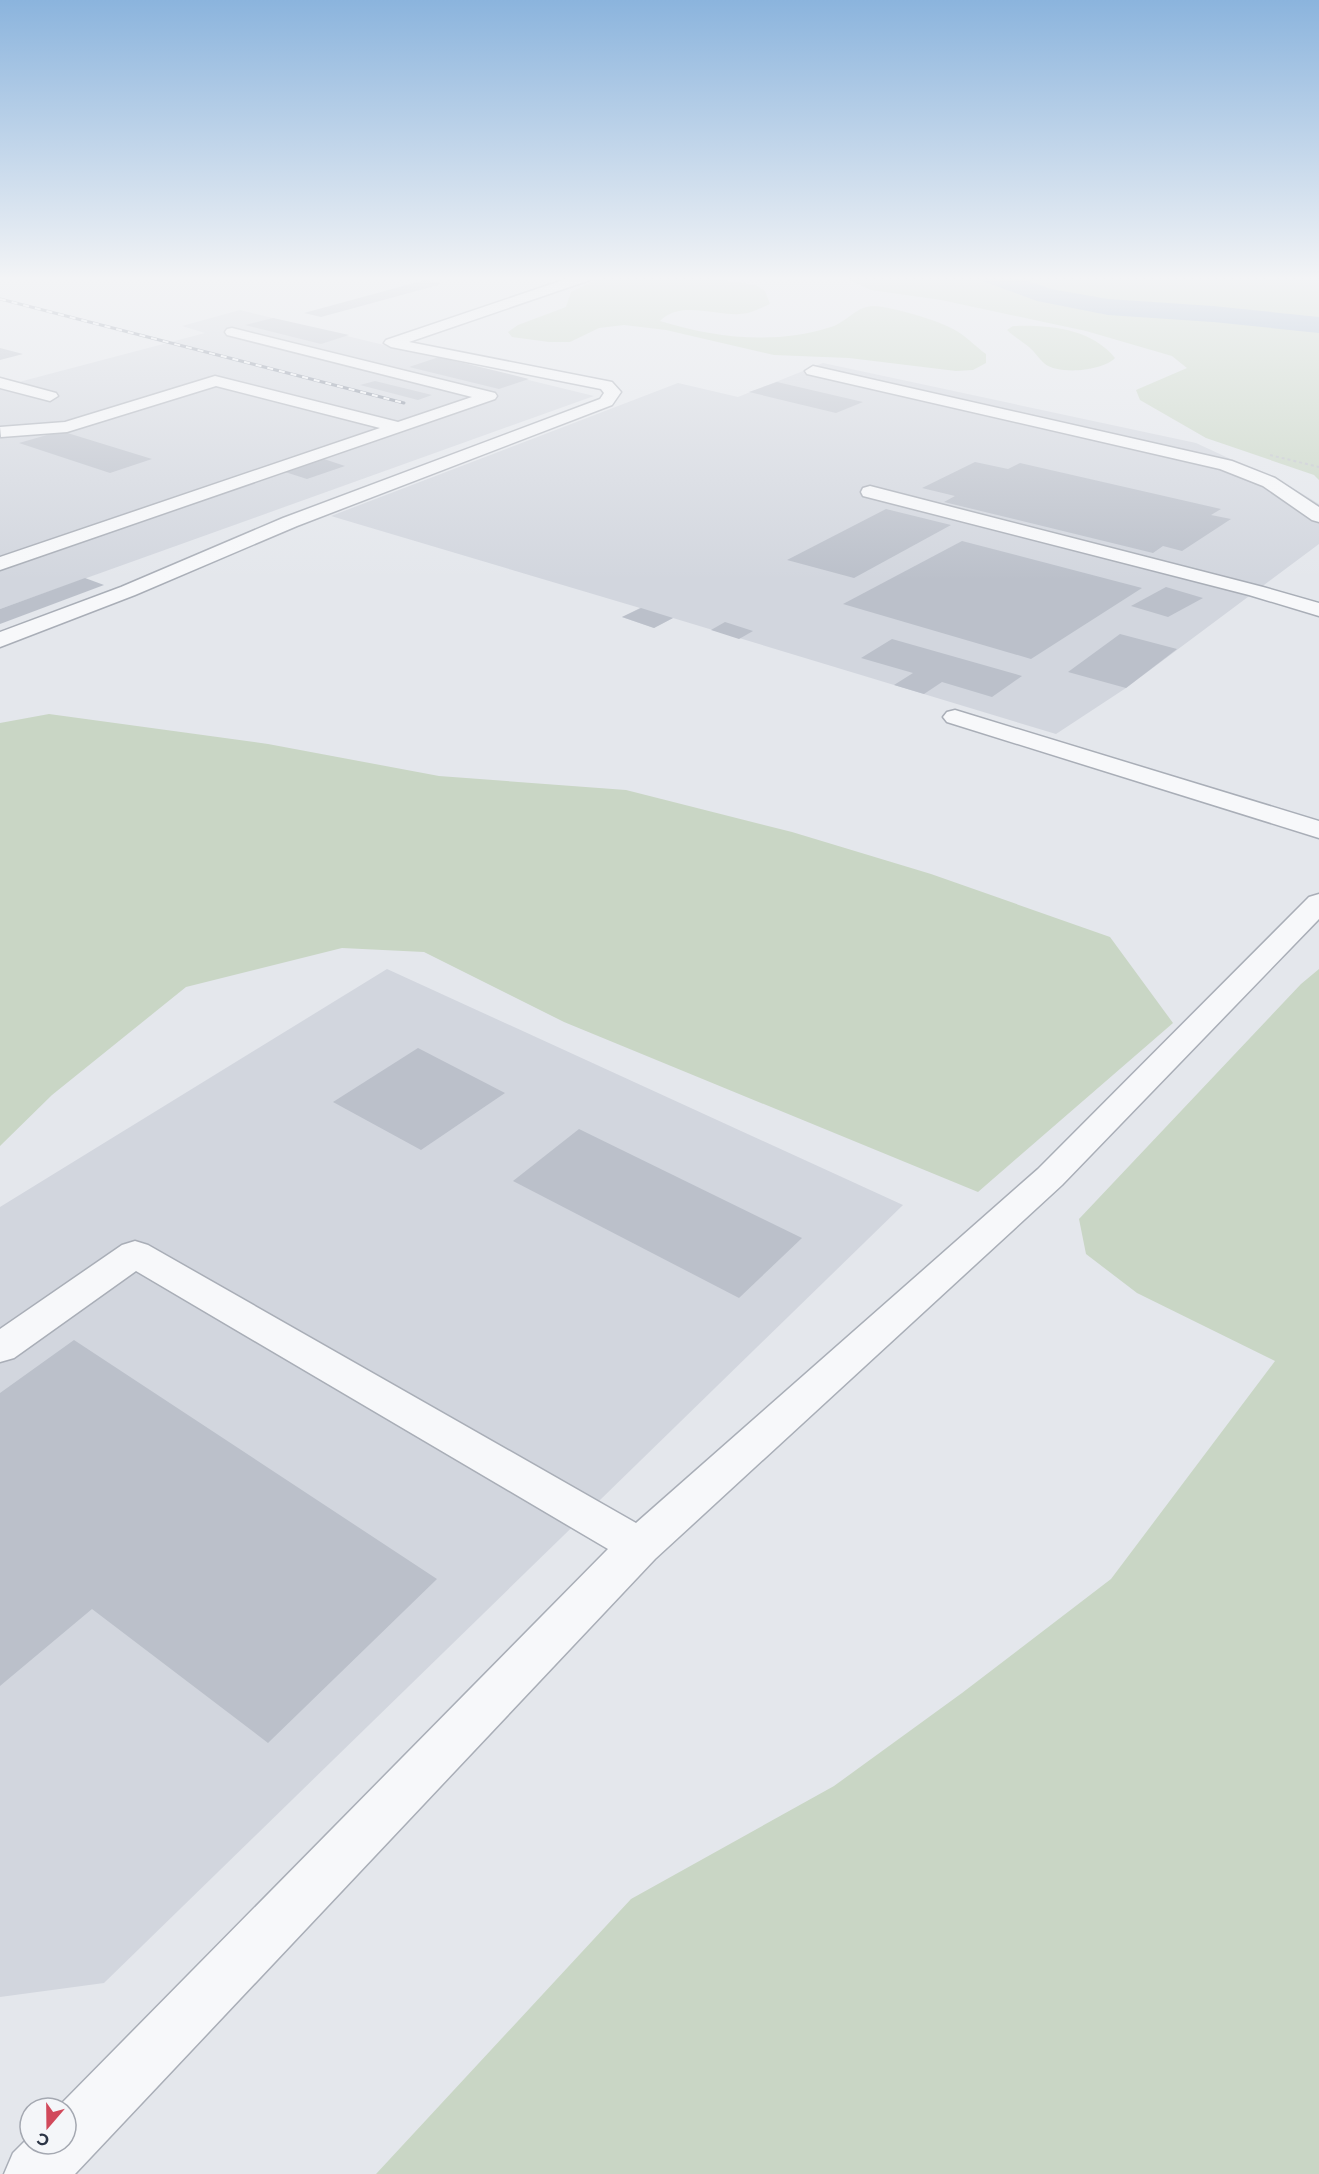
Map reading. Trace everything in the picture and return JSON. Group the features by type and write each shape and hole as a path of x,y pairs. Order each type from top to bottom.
{"lane":[{"path":"0,564 489,396 415,377"},
{"path":"0,640 128,591 290,522 606,402 613,392 606,386 563,377"},
{"path":"841,377 1226,465 1269,482 1319,516"},
{"path":"1,432 67,427 215,381 398,427"},
{"path":"0,383 51,396"},
{"path":"870,492 1256,591 1319,610"},
{"path":"956,717 1319,831"},
{"path":"78,2127 639,1546 1050,1177 1282,944 1319,903"},
{"path":"0,1348 135,1254 639,1546"},
{"path":"34,2174 51,2156"}],"shaded area":[{"path":"36,377 518,377 594,396 0,609 0,387"},
{"path":"787,377 890,377 1196,443 1291,487 1319,504 1319,544 1126,688 1056,734 673,618 654,628 622,617 640,608 331,516 678,383 738,397"},
{"path":"387,969 903,1205 104,1983 0,1997 0,1207"}],"green space":[{"path":"1165,377 1319,377 1319,480 1314,475 1206,438 1140,400 1136,390"},
{"path":"49,714 268,744 439,776 626,790 792,832 931,874 1110,937 1173,1023 978,1192 564,1022 424,952 342,948 186,987 52,1095 0,1146 0,723"},
{"path":"1319,969 1319,2174 376,2174 631,1899 834,1786 962,1693 1111,1579 1275,1361 1137,1293 1086,1254 1079,1219 1301,984"}],"building":[{"path":"452,377 529,379 499,389"},
{"path":"375,381 432,395 418,400 360,385"},
{"path":"777,382 863,402 836,413 749,392"},
{"path":"61,431 152,459 110,473 19,443"},
{"path":"324,459 345,466 307,479 285,472"},
{"path":"975,462 1008,469 1020,463 1221,509 1211,515 1231,519 1182,551 1163,546 1153,553 944,502 955,496 922,488"},
{"path":"886,509 951,525 854,578 787,560"},
{"path":"962,541 1142,588 1031,659 843,604"},
{"path":"85,578 104,585 0,624 0,609"},
{"path":"1166,587 1203,598 1168,617 1131,606"},
{"path":"641,608 673,618 654,628 622,617"},
{"path":"725,622 753,631 739,639 711,630"},
{"path":"1120,634 1177,649 1126,688 1068,672"},
{"path":"892,639 1022,676 992,697 942,682 924,694 894,685 913,673 861,658"},
{"path":"418,1048 505,1093 421,1150 333,1102"},
{"path":"579,1129 802,1238 739,1298 513,1181"},
{"path":"74,1340 437,1579 268,1743 92,1609 0,1686 0,1393"}],"railway":[{"path":"305,377 404,403"}]}
